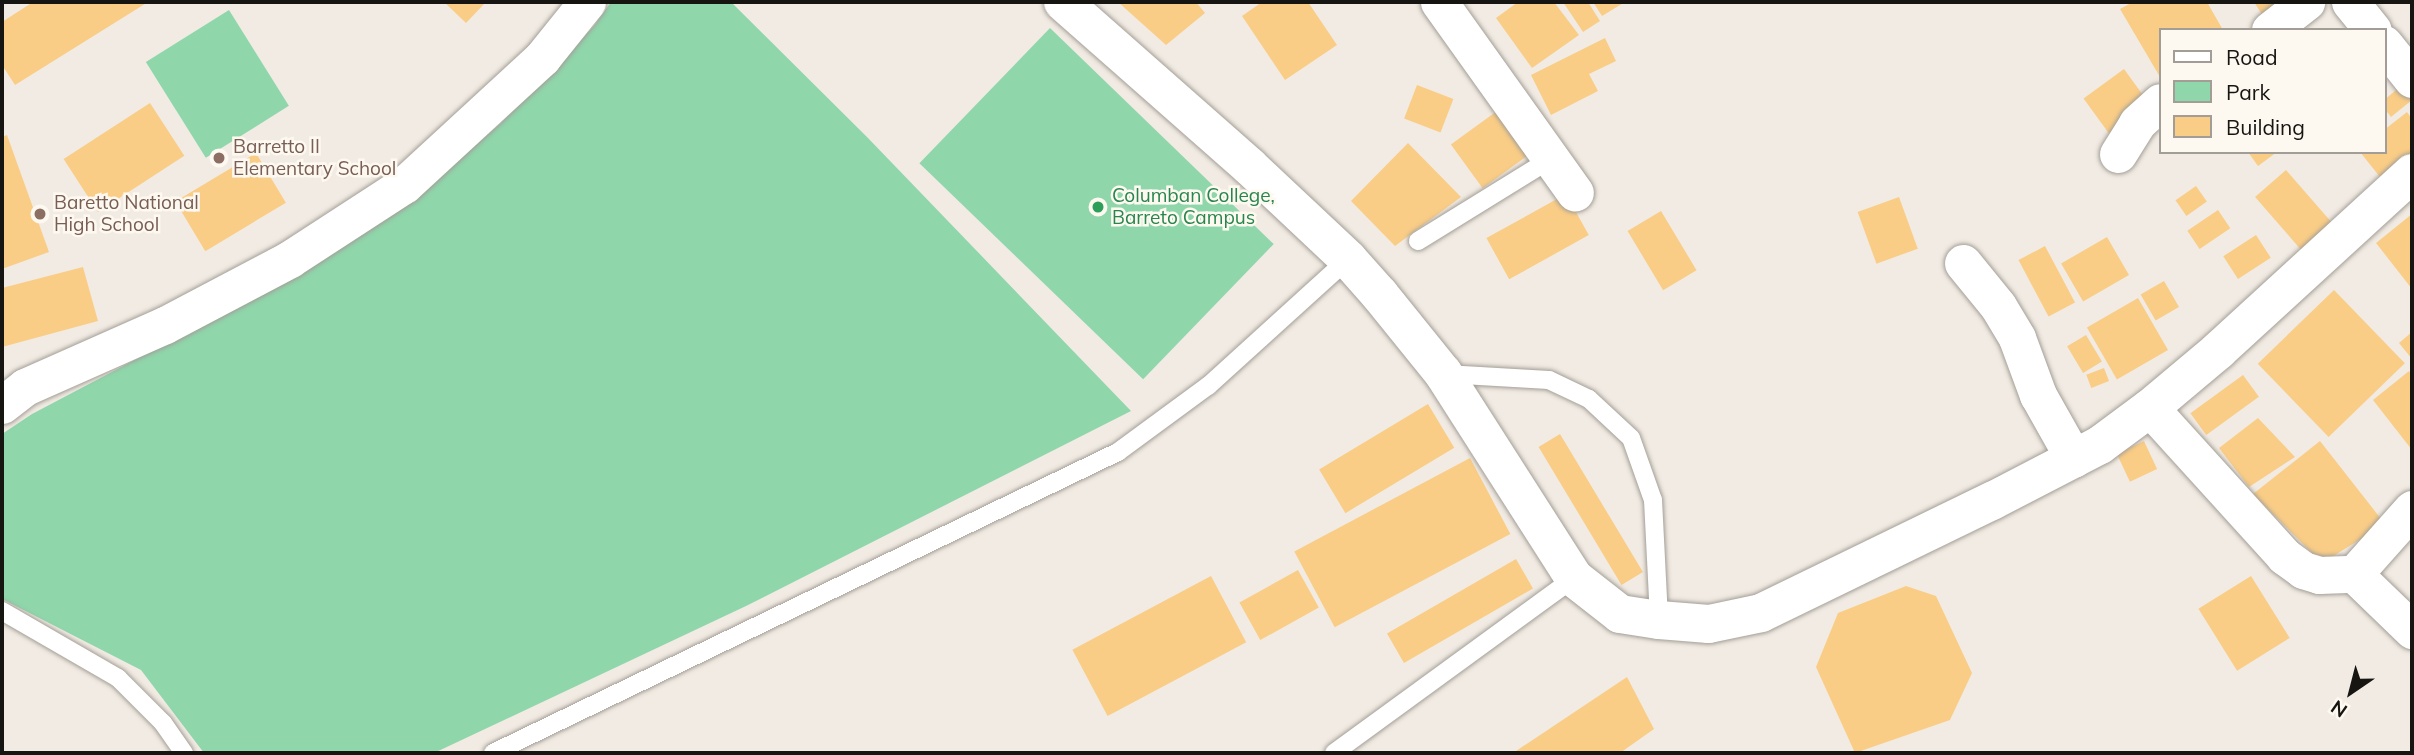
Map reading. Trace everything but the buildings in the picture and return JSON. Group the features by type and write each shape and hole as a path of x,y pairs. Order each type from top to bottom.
{"street":[{"path":"9,393 165,325 290,259 404,185 542,58 587,2"},
{"path":"1063,2 1249,166 1348,259 1443,373 1574,578 1620,614 1659,620 1709,624 1761,613 2074,459 2151,408 2412,173"},
{"path":"1438,2 1575,193"},
{"path":"2273,28 2306,2"},
{"path":"2350,2 2371,28"},
{"path":"2386,46 2412,79"},
{"path":"2118,155 2137,123 2158,104"},
{"path":"1963,263 1998,306 2017,338 2038,395 2074,459"},
{"path":"2151,408 2284,556 2304,570 2319,575 2354,575 2412,630"},
{"path":"2354,575 2412,509"}],"lane":[{"path":"1418,241 1551,159"},
{"path":"493,753 1118,452 1208,386 1348,259"},
{"path":"1443,373 1549,380 1589,399 1631,438 1653,500 1659,620"},
{"path":"1334,753 1574,578"},
{"path":"2,611 118,678 163,723 184,753"}],"green space":[{"path":"611,2 731,2 867,137 1131,411 746,606 434,753 204,753 141,670 2,599 2,434 32,414 222,314 402,209 501,123 594,26"},
{"path":"229,10 289,106 206,158 146,62"},
{"name":"Columban College, Barreto Campus","path":"1050,28 1274,244 1143,379 919,163"}],"place":[{"name":"Barretto II Elementary School","path":"219,158"},
{"name":"Columban College, Barreto Campus","path":"1098,207"},
{"name":"Baretto National High School","path":"40,214"}]}
